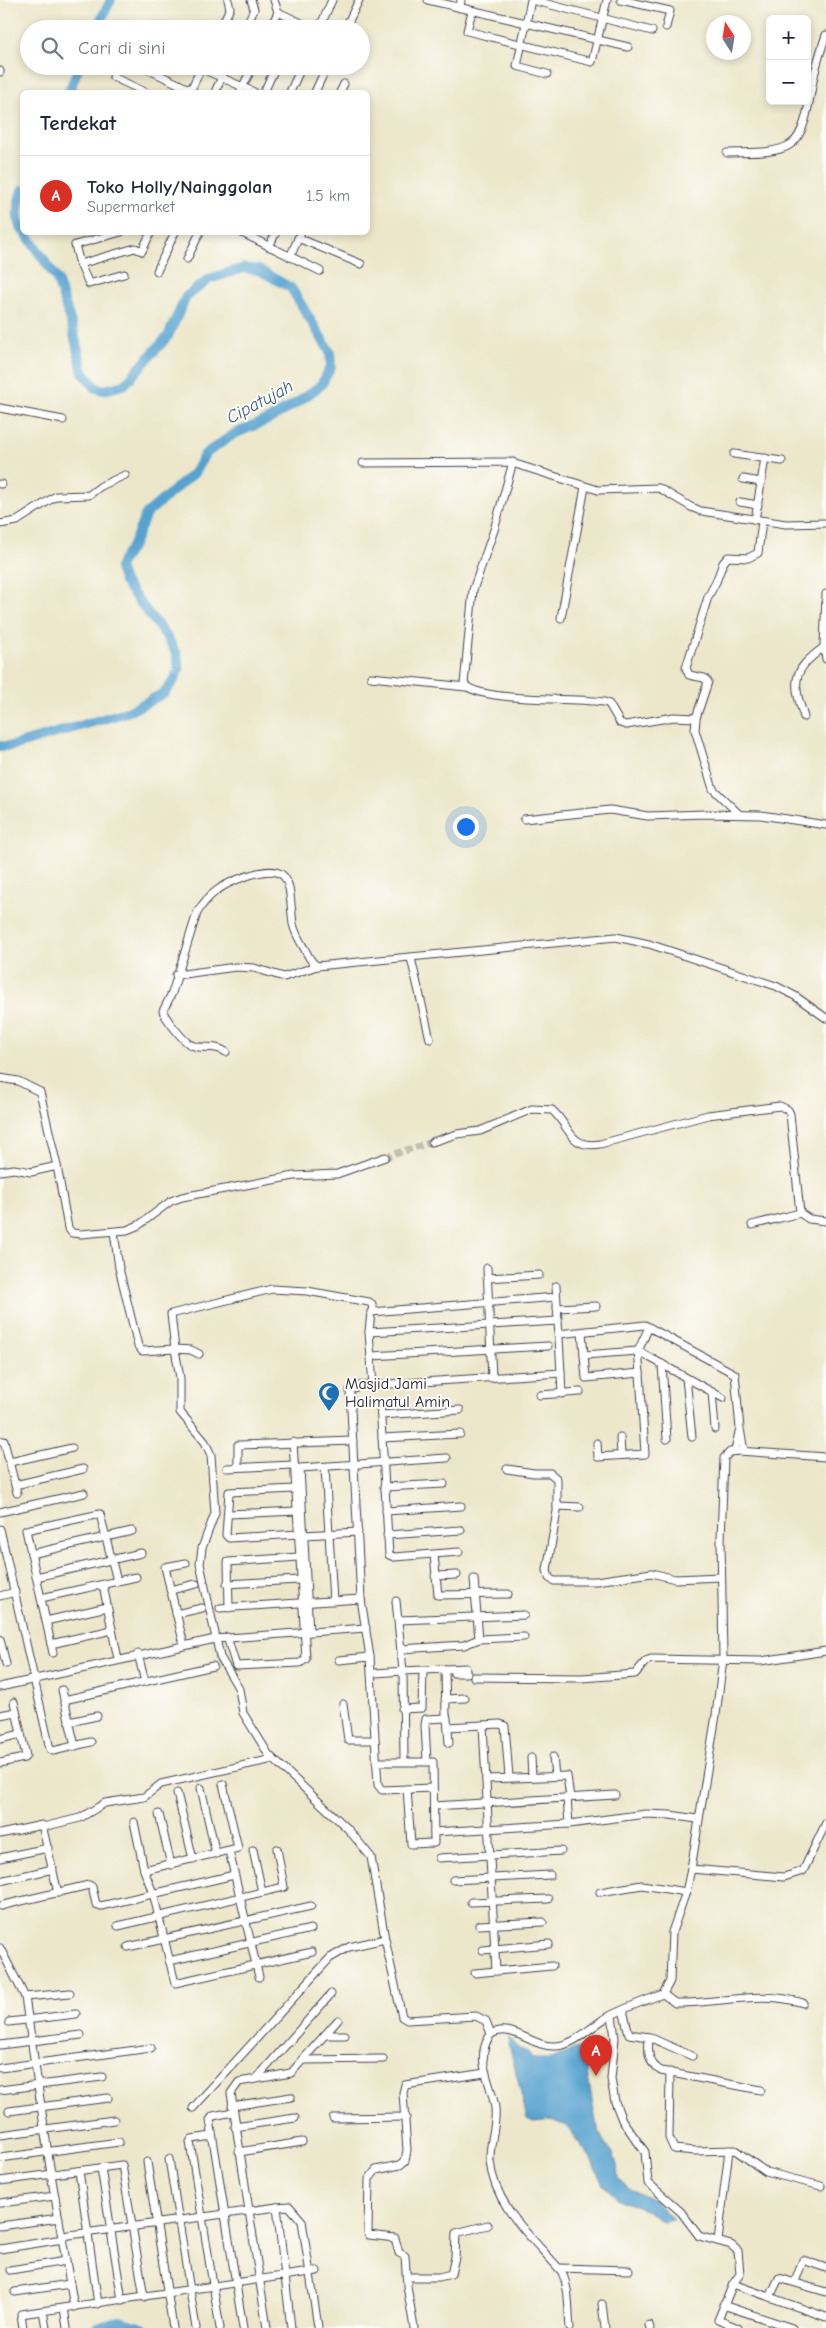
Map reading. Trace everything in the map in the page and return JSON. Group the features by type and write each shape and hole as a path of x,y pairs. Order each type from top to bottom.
{"street":[{"path":"224,20 230,8 228,0"},
{"path":"248,20 254,9 251,0"},
{"path":"274,0 278,12 274,20"},
{"path":"323,20 332,0"},
{"path":"349,20 359,0"},
{"path":"428,0 628,47"},
{"path":"460,8 461,0"},
{"path":"547,74 517,66 532,0 652,30"},
{"path":"472,11 467,31 592,62 607,0"},
{"path":"621,0 670,11 666,27"},
{"path":"278,12 295,20"},
{"path":"727,152 772,150 791,144 797,139 809,105 814,74 826,35"},
{"path":"114,75 113,77 141,90"},
{"path":"159,75 189,90"},
{"path":"191,90 197,75"},
{"path":"216,75 242,90 248,75"},
{"path":"216,90 223,75"},
{"path":"265,90 272,75"},
{"path":"291,90 298,75"},
{"path":"316,90 324,75"},
{"path":"341,90 344,84"},
{"path":"110,235 74,245 80,264 89,284 124,274"},
{"path":"80,264 135,248 142,251 150,235"},
{"path":"157,271 174,235"},
{"path":"187,259 199,235"},
{"path":"251,235 269,247 320,272"},
{"path":"269,247 275,235"},
{"path":"290,257 300,235 361,264"},
{"path":"0,408 63,420"},
{"path":"734,454 782,461"},
{"path":"739,814 713,789 695,730 696,718 708,682 704,678 689,675 686,668 708,597 726,558 748,558 758,553 758,504 765,458"},
{"path":"466,687 462,680 474,590 494,530 513,462"},
{"path":"363,463 513,462 585,487 608,491 659,488 696,509 786,524 826,523"},
{"path":"0,524 17,521 56,496 89,495 101,486 125,475"},
{"path":"743,479 762,482"},
{"path":"561,618 585,487"},
{"path":"740,502 758,504"},
{"path":"826,594 824,647 826,659"},
{"path":"804,717 797,693 797,678 805,661 824,647"},
{"path":"372,677 466,687 485,693 538,700 604,702 609,704 620,723 626,725 674,717 696,718"},
{"path":"524,819 597,810 648,816 739,814 826,825"},
{"path":"226,1052 219,1048 191,1045 163,1011 197,913 202,904 218,888 229,882 269,870 279,872 286,879 295,930 311,962 317,966"},
{"path":"176,975 236,966 254,968 284,977 317,966 604,937 631,939 776,986 795,996 826,1018"},
{"path":"411,958 430,1039"},
{"path":"0,1078 18,1081 40,1092 70,1231 77,1234 127,1230 139,1225 162,1206 182,1197 294,1176 337,1174 385,1158"},
{"path":"432,1142 457,1134 480,1131 540,1108 552,1110 575,1140 585,1146 600,1144 708,1115 774,1106 784,1107 790,1114 800,1213"},
{"path":"0,1171 14,1169 31,1172 57,1166"},
{"path":"752,1225 800,1213 809,1219 826,1221"},
{"path":"114,1232 119,1268 138,1346 142,1351 191,1350 199,1354"},
{"path":"487,1268 492,1378"},
{"path":"487,1278 538,1275"},
{"path":"556,1286 562,1394"},
{"path":"373,1311 372,1304 368,1302 306,1291 272,1289 171,1314 180,1378 180,1412 206,1442 211,1455 215,1513 202,1548 200,1564 220,1657 238,1688 242,1712 273,1759 348,1829 371,1857 385,1939 402,2017 407,2020 476,2016 486,2021 491,2034 483,2052 485,2073 495,2108 490,2153 496,2186 509,2213 559,2268 566,2282 570,2328"},
{"path":"373,1385 369,1313 373,1311 556,1297"},
{"path":"557,1308 596,1306"},
{"path":"369,1332 558,1320"},
{"path":"558,1334 645,1325 736,1374 740,1429 744,1451"},
{"path":"597,1443 598,1456 645,1454 638,1351 649,1327"},
{"path":"582,1332 586,1378 640,1373"},
{"path":"371,1356 548,1346"},
{"path":"584,1355 638,1351 723,1398"},
{"path":"662,1364 667,1439"},
{"path":"433,1788 379,1788 374,1740 370,1657 361,1599 350,1390 354,1387 373,1385 561,1373"},
{"path":"686,1378 692,1437"},
{"path":"540,1395 580,1392"},
{"path":"712,1392 715,1429"},
{"path":"380,1403 388,1554 391,1557 459,1552"},
{"path":"381,1415 460,1410"},
{"path":"735,1451 740,1429"},
{"path":"382,1438 460,1434"},
{"path":"620,1437 621,1455"},
{"path":"0,1441 4,1441 17,1493"},
{"path":"238,1467 238,1445 353,1441"},
{"path":"296,1442 294,1465 297,1511 301,1535 300,1580 304,1603"},
{"path":"10,1462 72,1448"},
{"path":"491,2034 507,2030 536,2043 556,2046 570,2042 612,2015 663,1994 670,1981 672,1932 686,1892 691,1869 716,1715 723,1659 721,1577 722,1471 724,1458 730,1452 735,1451 826,1457"},
{"path":"228,1637 236,1666 304,1662 306,1659 300,1468 447,1458"},
{"path":"227,1468 294,1465"},
{"path":"325,1467 333,1601"},
{"path":"15,1485 83,1470"},
{"path":"507,1470 554,1475 558,1488 557,1506 554,1539 547,1570 549,1578 554,1581 596,1581 652,1573 675,1579 721,1577"},
{"path":"384,1488 444,1484"},
{"path":"296,1489 230,1492 229,1514 226,1519 227,1538 358,1532"},
{"path":"0,1512 84,1493"},
{"path":"386,1511 461,1506"},
{"path":"557,1506 580,1507"},
{"path":"229,1514 297,1511"},
{"path":"53,1653 25,1531 98,1514 102,1516 117,1581"},
{"path":"0,1529 51,1750 91,1742"},
{"path":"31,1554 132,1530"},
{"path":"386,1535 461,1530"},
{"path":"36,1578 141,1553"},
{"path":"434,1555 438,1595 508,1594"},
{"path":"229,1608 226,1565 231,1561 300,1557"},
{"path":"184,1645 165,1567 186,1563"},
{"path":"435,1576 457,1575"},
{"path":"41,1598 136,1577"},
{"path":"474,1579 479,1639"},
{"path":"227,1584 300,1580"},
{"path":"170,1590 196,1584"},
{"path":"103,1585 118,1659"},
{"path":"0,1596 14,1592"},
{"path":"220,1608 361,1599"},
{"path":"396,1601 401,1649 404,1761"},
{"path":"46,1621 107,1607"},
{"path":"176,1614 202,1608"},
{"path":"399,1620 524,1615"},
{"path":"0,1687 138,1654 215,1639 366,1628"},
{"path":"51,1644 112,1630"},
{"path":"401,1649 464,1645 479,1639 524,1637"},
{"path":"0,1639 2,1656 6,1664"},
{"path":"376,1673 423,1671 597,1677 635,1674 651,1659 761,1661 826,1651"},
{"path":"138,1654 145,1682"},
{"path":"339,1660 370,1657"},
{"path":"64,1700 213,1666"},
{"path":"423,1671 422,1708 425,1721 427,1760"},
{"path":"444,1672 449,1743"},
{"path":"62,1690 74,1746"},
{"path":"445,1699 465,1698"},
{"path":"0,1763 25,1757 14,1702"},
{"path":"343,1704 348,1740 374,1740"},
{"path":"402,1709 422,1708"},
{"path":"0,1715 16,1712"},
{"path":"69,1722 97,1716"},
{"path":"425,1721 427,1718 446,1717"},
{"path":"448,1726 500,1724 505,1726 509,1778"},
{"path":"482,1725 488,1803 496,1971"},
{"path":"0,1739 21,1734"},
{"path":"553,1757 555,1776"},
{"path":"531,1758 532,1777"},
{"path":"0,1834 40,1825 43,1827 80,1818 105,1803 144,1797 161,1784 273,1759"},
{"path":"376,1762 432,1761 434,1843 411,1844 407,1789"},
{"path":"486,1779 567,1776 569,1824"},
{"path":"144,1870 229,1851 238,1847 223,1784"},
{"path":"201,1788 216,1854"},
{"path":"177,1794 193,1859"},
{"path":"434,1806 615,1795"},
{"path":"159,1814 171,1865"},
{"path":"434,1832 569,1824 646,1814 698,1819"},
{"path":"134,1822 144,1870 153,1893 176,1983 312,1952"},
{"path":"691,1869 784,1877 799,1874 809,1862 826,1822"},
{"path":"43,1827 58,1893"},
{"path":"0,1858 48,1848"},
{"path":"118,1926 285,1886 277,1849"},
{"path":"253,1850 262,1892"},
{"path":"229,1851 259,1977"},
{"path":"439,1858 561,1851"},
{"path":"0,1881 53,1869"},
{"path":"0,1906 90,1886 96,1904 100,1906 234,1874"},
{"path":"453,1880 550,1875"},
{"path":"600,1892 642,1885 686,1892"},
{"path":"470,1902 548,1899"},
{"path":"128,1948 311,1906"},
{"path":"479,1925 542,1922"},
{"path":"169,1961 311,1929"},
{"path":"193,2108 320,1967 340,1951 361,1943 385,1939"},
{"path":"483,1950 549,1944"},
{"path":"1,1953 25,1997 51,2174 74,2307"},
{"path":"475,1973 552,1966"},
{"path":"25,1997 70,1993"},
{"path":"256,2079 331,1994"},
{"path":"663,1994 671,2000 680,2003 766,1997 788,1998 804,2004"},
{"path":"623,2010 629,2034 649,2037 692,2056"},
{"path":"10,2022 76,2014"},
{"path":"612,2015 614,2038 612,2087 622,2120 645,2152 648,2184 681,2212 699,2236 731,2245 740,2255 740,2274 733,2284 718,2320 738,2328"},
{"path":"267,2328 258,2280 231,2093 236,2084 290,2073 338,2020"},
{"path":"0,2045 80,2035"},
{"path":"325,2035 345,2036"},
{"path":"649,2037 648,2056 656,2068 761,2090"},
{"path":"0,2068 151,2048"},
{"path":"303,2060 383,2059"},
{"path":"670,2072 668,2115 671,2146 677,2150 729,2150 742,2153 766,2172 821,2186"},
{"path":"414,2328 406,2259 404,2255 399,2253 395,2238 370,2235 367,2224 371,2174 376,2170 400,2165 405,2161 407,2150 403,2088 408,2083 485,2073"},
{"path":"0,2090 102,2077"},
{"path":"243,2328 212,2136 212,2117 232,2109 291,2097"},
{"path":"9,2111 108,2098"},
{"path":"333,2118 406,2117"},
{"path":"235,2127 295,2118"},
{"path":"0,2135 114,2120"},
{"path":"212,2136 192,2139 190,2142 220,2328"},
{"path":"0,2158 119,2142"},
{"path":"239,2152 302,2142"},
{"path":"718,2241 729,2150"},
{"path":"169,2159 196,2328"},
{"path":"147,2162 173,2328"},
{"path":"0,2181 123,2165 144,2297"},
{"path":"101,2168 122,2300"},
{"path":"79,2170 98,2304"},
{"path":"0,2203 55,2196"},
{"path":"0,2248 88,2232 289,2206 302,2221 318,2327"},
{"path":"277,2208 292,2328"},
{"path":"0,2226 59,2218"},
{"path":"407,2277 439,2277 451,2274 455,2257 456,2233 488,2225"},
{"path":"795,2282 803,2260 826,2268"},
{"path":"10,2270 66,2261"},
{"path":"559,2268 629,2270"},
{"path":"23,2328 21,2314 317,2271"},
{"path":"770,2298 778,2279 795,2282 826,2292"},
{"path":"15,2292 70,2284"},
{"path":"733,2284 826,2317"},
{"path":"602,2304 605,2328"},
{"path":"723,2305 792,2328"},
{"path":"64,2308 67,2328"},
{"path":"43,2311 46,2328"}],"water":[{"path":"507,2035 520,2049 528,2052 533,2059 552,2059 577,2048 583,2049 596,2122 605,2146 612,2151 617,2165 618,2178 628,2188 654,2200 673,2219 662,2221 650,2212 620,2200 603,2185 590,2157 566,2126 551,2120 534,2122 527,2119"}],"waterway":[{"name":"Cipatujah","path":"101,20 111,0"},
{"name":"Cipatujah","path":"70,90 76,75"},
{"name":"Cipatujah","path":"20,198 18,205 18,221 20,226"},
{"name":"Cipatujah","path":"0,746 12,746 130,711 164,693 173,682 179,669 177,654 166,636 124,582 119,568 133,545 146,514 194,473 205,454 234,434 268,420 298,402 321,385 331,367 330,352 291,288 259,270 244,268 209,279 186,297 168,336 124,385 103,390 96,388 83,372 72,326 57,279 27,235"},
{"name":"Cipatujah","path":"98,2328 120,2321 143,2328"}],"tunnel":[{"path":"385,1157 432,1142"}],"place":[{"name":"Masjid Jami Halimatul Amin","path":"329,1412"},
{"name":"Toko Holly/Nainggolan","path":"596,2076"}]}
